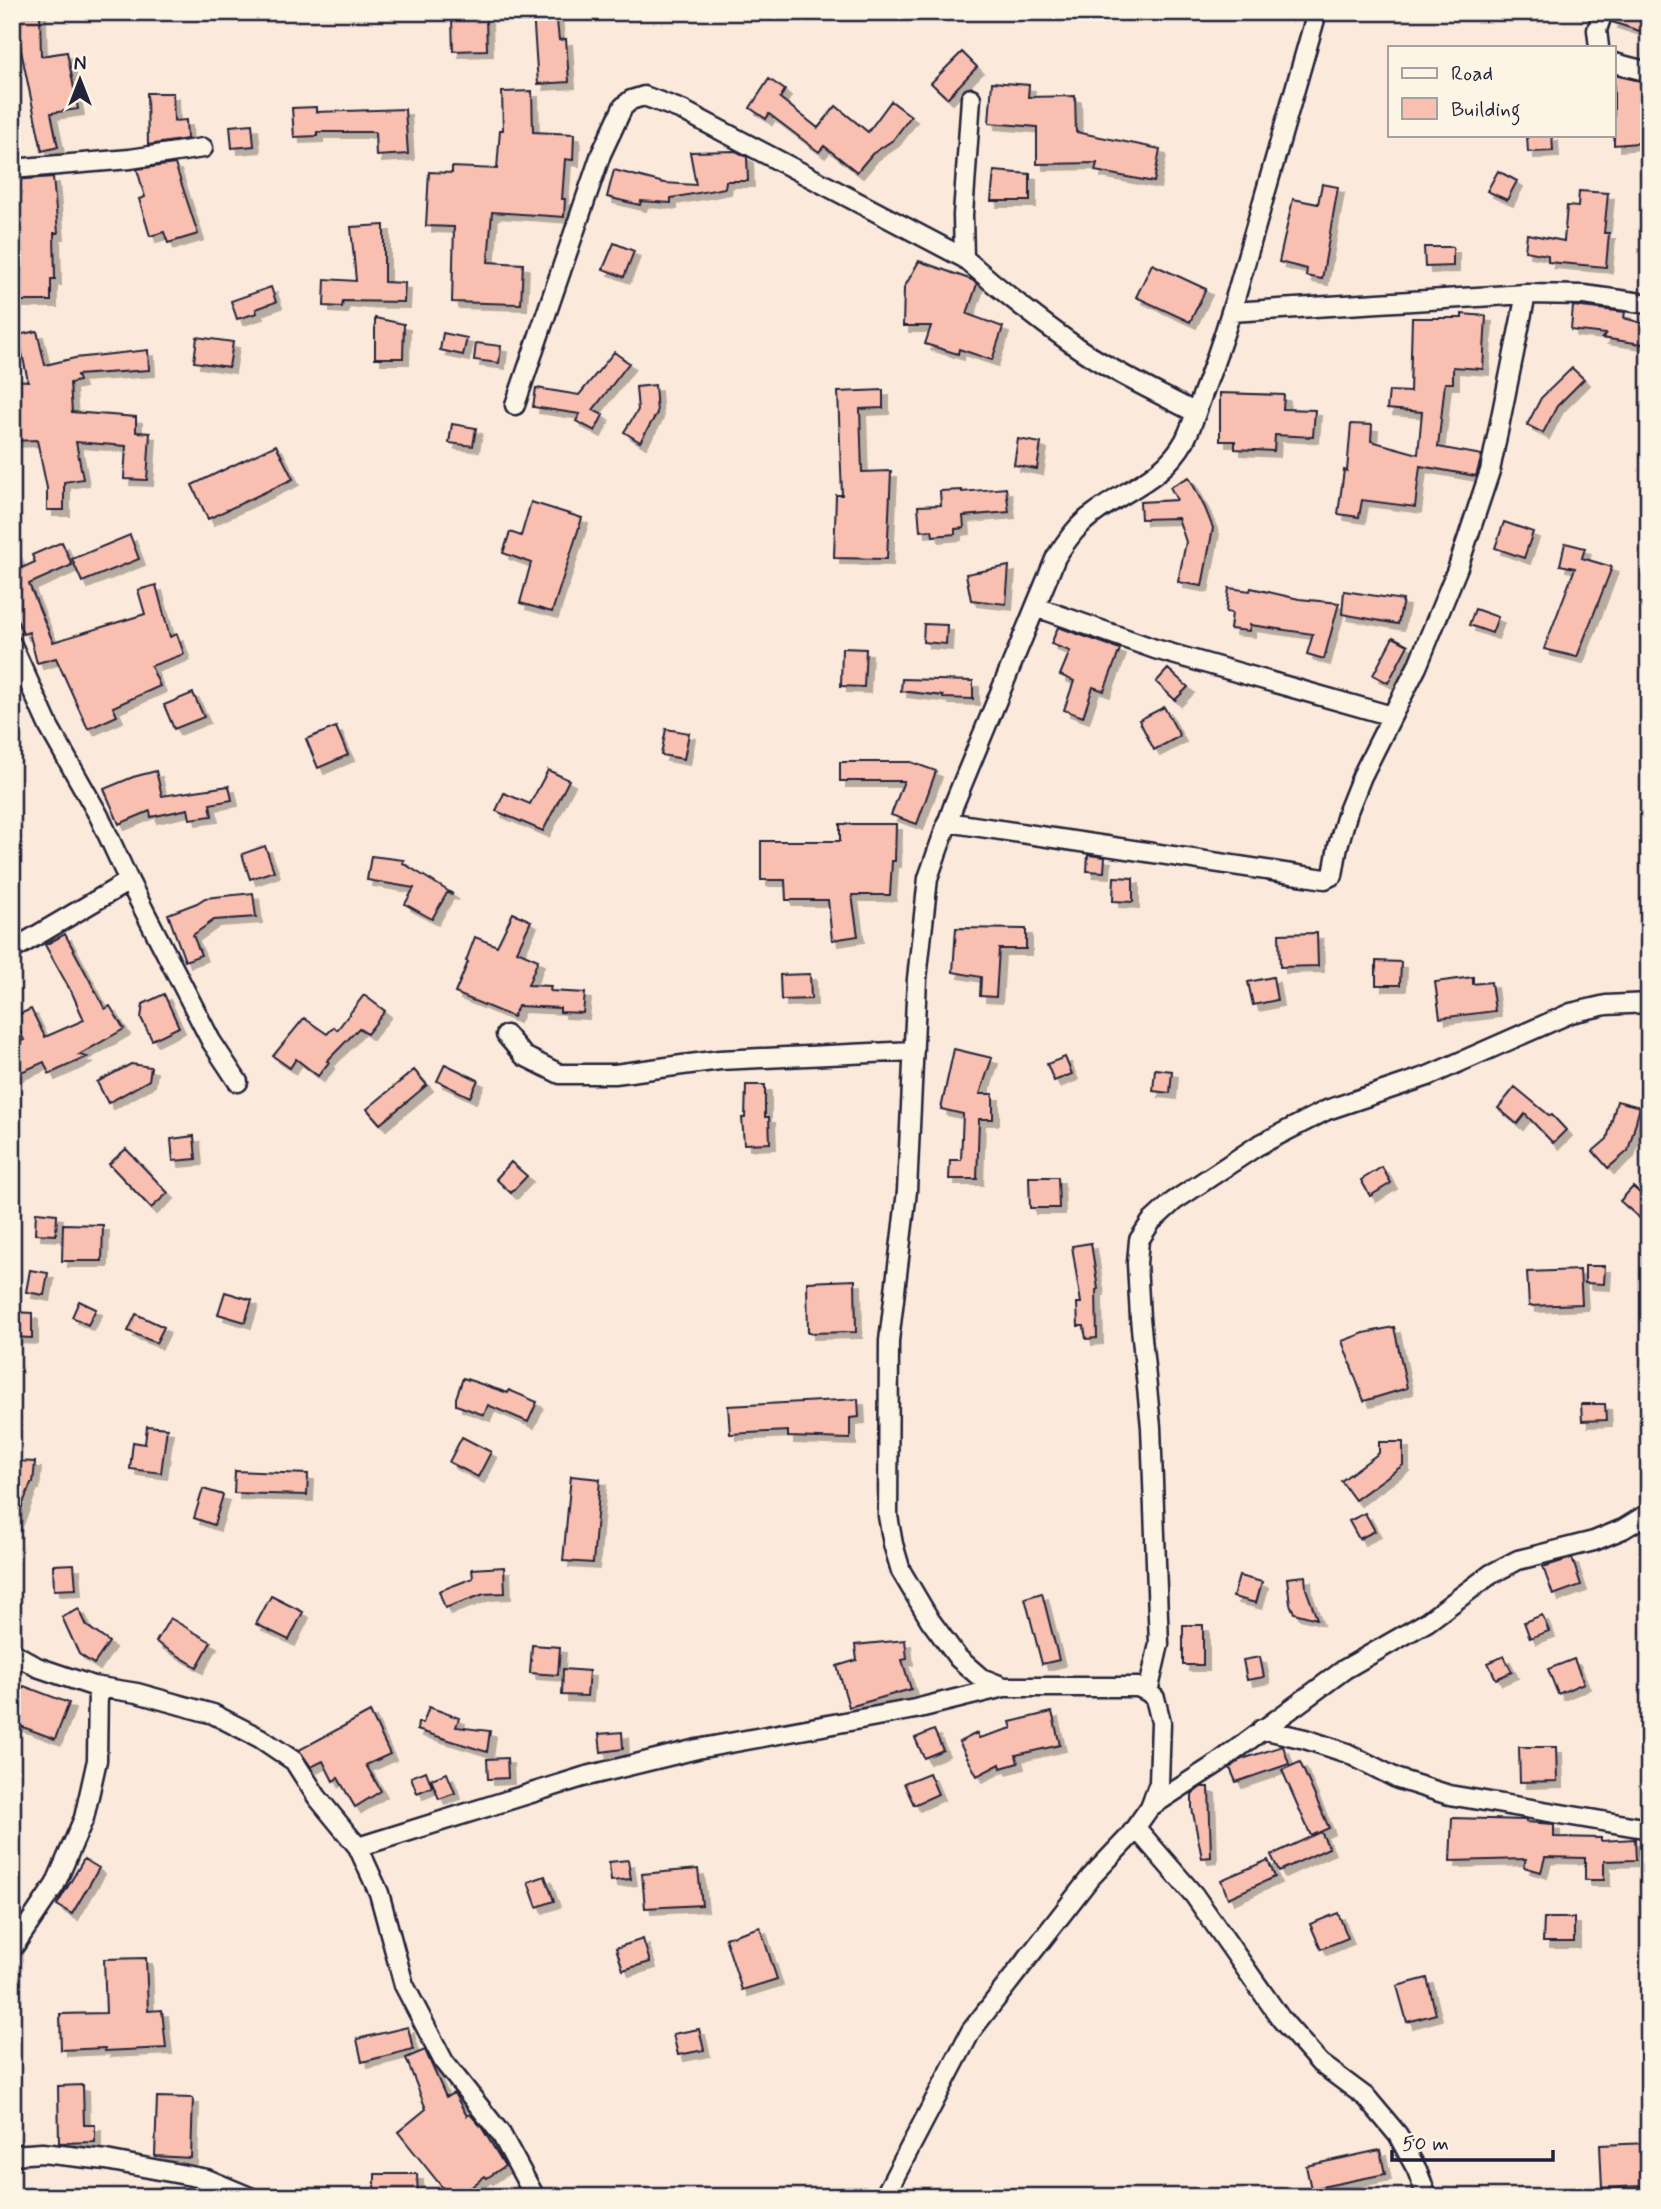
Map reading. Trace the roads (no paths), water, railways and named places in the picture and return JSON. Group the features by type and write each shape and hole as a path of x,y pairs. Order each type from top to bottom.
{"street":[{"path":"1004,1687 981,1678 958,1658 930,1620 901,1571 892,1544 888,1516 889,1341 907,1191 924,899 928,877 947,822 1056,556 1069,537 1094,513 1159,472 1185,440 1231,312 1317,12"},
{"path":"1599,46 1597,30 1603,12"},
{"path":"1616,64 1649,72"},
{"path":"515,405 601,154 623,107 631,100 644,96 682,110 964,258 1000,290 1080,349 1196,413"},
{"path":"964,258 963,215 971,98"},
{"path":"12,169 130,159 204,148"},
{"path":"1231,312 1526,294 1584,295 1649,304"},
{"path":"947,822 1325,878 1333,875 1348,811 1362,776 1417,667 1458,567 1490,471 1526,294"},
{"path":"1036,607 1155,649 1391,716"},
{"path":"12,645 48,727 99,816 129,881 211,1041 238,1082"},
{"path":"12,950 129,881"},
{"path":"1148,1692 1159,1644 1151,1427 1137,1263 1139,1240 1151,1222 1174,1201 1257,1146 1327,1110 1428,1076 1570,1013 1606,1005 1649,1003"},
{"path":"506,1035 524,1056 560,1073 615,1074 720,1060 914,1051"},
{"path":"1150,1807 1218,1763 1346,1669 1427,1622 1491,1574 1518,1560 1594,1541 1623,1529 1649,1513"},
{"path":"12,1652 37,1667 98,1687 137,1693 213,1714 260,1738 294,1761 317,1797 358,1847 379,1893 404,1985 444,2062 502,2134 535,2197"},
{"path":"358,1847 583,1777 697,1749 915,1709 1004,1687 1111,1685 1138,1687 1148,1692 1155,1698 1161,1722 1158,1783 1150,1807 1128,1838 1090,1878 971,2031 884,2197"},
{"path":"12,1948 55,1885 85,1818 97,1760 98,1687"},
{"path":"1262,1730 1305,1739 1347,1753 1398,1779 1449,1795 1649,1829"},
{"path":"1136,1828 1194,1895 1281,2019 1320,2063 1367,2098 1398,2135 1417,2170 1427,2197"},
{"path":"12,2155 42,2152 106,2160 207,2179 250,2197"}]}
